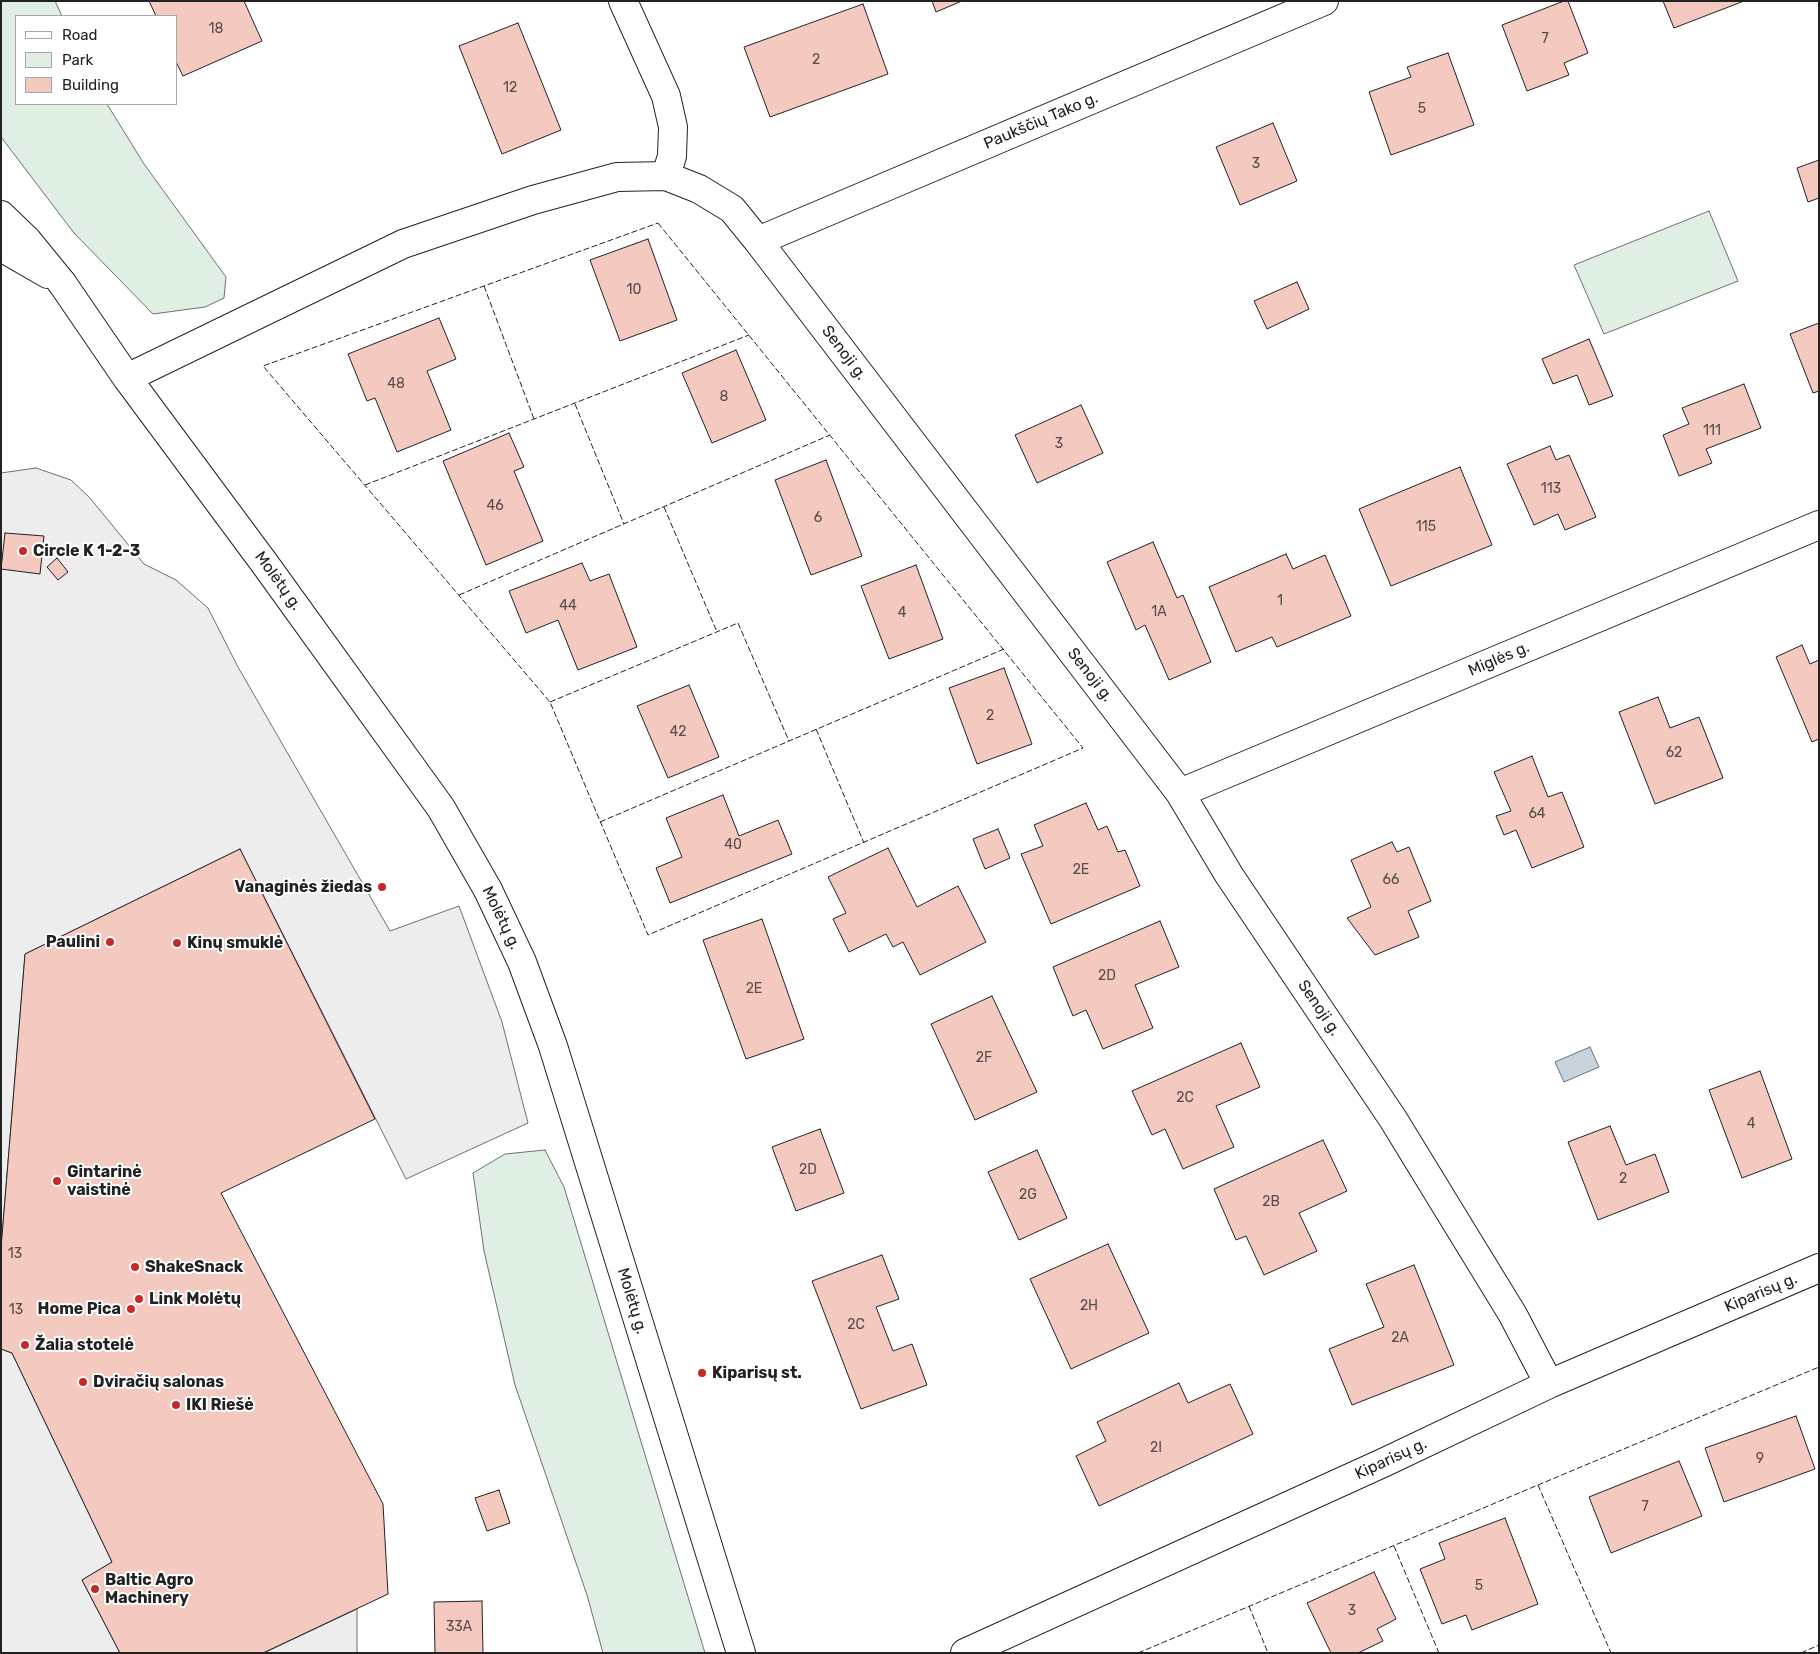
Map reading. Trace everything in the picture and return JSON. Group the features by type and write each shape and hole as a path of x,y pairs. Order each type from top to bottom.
{"main road":[{"path":"127,378 403,244 533,200 617,177 666,176 672,156 673,127 666,96 623,1"},
{"name":"Paukščių Tako g.","path":"758,241 1324,1"},
{"name":"Senoji g.","path":"666,176 699,189 732,209 1180,792 1229,874 1393,1119 1513,1316 1549,1384"},
{"name":"Molėtų g.","path":"1,215 27,240 62,282 127,378 390,735 441,808 488,890 522,962 553,1046 741,1653"},
{"path":"1,247 62,282"},
{"name":"Miglės g.","path":"1180,792 1819,525"},
{"name":"Kiparisų g.","path":"965,1653 1376,1466 1549,1384 1819,1268"}],"green space":[{"path":"1,1 55,1 62,15 15,15 15,105 108,105 144,164 226,277 224,298 205,307 153,314 74,233 1,137"},
{"path":"1709,211 1738,281 1604,334 1574,265"},
{"path":"545,1150 564,1187 705,1653 603,1653 587,1595 515,1385 484,1251 473,1173 505,1154"}],"shaded area":[{"path":"36,468 71,480 90,498 144,564 176,580 208,608 238,667 390,931 459,906 502,1022 528,1123 406,1179 240,849 25,954 1,1248 1,473"},
{"path":"1590,1047 1599,1067 1564,1082 1555,1062"},
{"path":"1,1349 12,1353 112,1562 82,1580 120,1653 1,1653"},
{"path":"357,1609 357,1653 264,1653"}],"building":[{"path":"149,1 244,1 262,41 183,76 178,66 178,15 156,15"},
{"path":"932,1 962,1 936,12"},
{"path":"1568,1 1588,53 1564,63 1569,75 1527,91 1502,25"},
{"path":"1663,1 1744,1 1674,28"},
{"path":"863,4 888,74 770,117 744,47"},
{"path":"518,23 561,130 502,154 459,46"},
{"path":"1448,53 1474,125 1391,155 1369,92 1411,77 1407,67"},
{"path":"1273,123 1297,181 1240,205 1216,147"},
{"path":"1819,160 1819,198 1808,202 1797,168"},
{"path":"648,239 677,320 620,341 590,260"},
{"path":"1297,282 1309,309 1267,329 1254,301"},
{"path":"439,318 456,359 427,371 451,430 397,452 375,398 367,401 348,354"},
{"path":"1819,323 1819,391 1813,393 1790,334"},
{"path":"1589,339 1613,396 1589,405 1577,375 1553,384 1542,359"},
{"path":"736,350 766,420 712,443 682,373"},
{"path":"1744,384 1761,428 1706,449 1712,463 1679,476 1663,435 1689,424 1682,408"},
{"path":"1081,405 1103,453 1037,483 1015,435"},
{"path":"509,433 524,467 514,471 543,541 486,565 443,461"},
{"path":"1550,446 1556,460 1569,455 1596,517 1565,530 1558,514 1534,525 1507,464"},
{"path":"826,460 862,556 811,575 775,480"},
{"path":"1460,467 1492,545 1391,586 1359,509"},
{"name":"Circle K 1-2-3","path":"5,533 44,536 40,574 1,569"},
{"path":"1153,542 1177,598 1183,595 1211,662 1169,680 1145,625 1136,630 1107,562"},
{"path":"1286,554 1293,569 1325,555 1351,616 1277,647 1272,637 1236,652 1209,587"},
{"path":"57,558 68,572 58,580 47,567"},
{"path":"582,563 590,581 609,574 637,647 578,670 558,620 526,633 509,591"},
{"path":"916,565 943,639 889,659 861,586"},
{"path":"1802,645 1810,664 1819,660 1819,739 1812,742 1776,657"},
{"path":"1004,668 1032,744 977,764 949,688"},
{"path":"689,685 719,757 668,778 637,706"},
{"path":"1658,697 1670,728 1699,717 1723,778 1655,804 1619,712"},
{"path":"1532,756 1548,797 1562,792 1584,847 1532,868 1516,830 1504,835 1496,816 1511,811 1494,772"},
{"path":"723,795 739,836 778,820 792,854 670,903 656,868 682,857 666,818"},
{"path":"1086,803 1098,830 1107,826 1118,852 1125,850 1140,886 1051,924 1021,854 1043,846 1034,825"},
{"path":"998,829 1010,858 985,869 973,839"},
{"path":"1392,842 1397,852 1409,847 1431,901 1408,911 1419,937 1375,955 1347,918 1371,907 1351,860"},
{"path":"888,848 917,907 958,886 986,942 920,975 903,942 893,947 886,934 849,952 833,919 846,913 828,877"},
{"name":"Link Molėtų","path":"240,849 375,1119 221,1193 383,1504 388,1594 263,1653 120,1653 82,1580 112,1562 12,1353 1,1349 1,1248 25,954"},
{"path":"762,919 804,1039 746,1059 703,940"},
{"path":"1160,921 1179,967 1135,985 1153,1028 1103,1049 1086,1010 1073,1016 1053,967"},
{"path":"992,996 1037,1092 975,1120 931,1024"},
{"path":"1241,1043 1260,1087 1216,1106 1234,1147 1183,1169 1165,1129 1152,1135 1132,1091"},
{"path":"1760,1071 1792,1159 1742,1178 1709,1090"},
{"path":"1610,1126 1626,1165 1655,1154 1669,1192 1598,1220 1568,1142"},
{"path":"820,1129 844,1193 796,1211 772,1147"},
{"path":"1323,1140 1347,1191 1299,1213 1317,1251 1264,1275 1246,1236 1236,1240 1214,1189"},
{"path":"1037,1150 1067,1218 1019,1240 988,1172"},
{"path":"1108,1244 1149,1333 1071,1369 1030,1279"},
{"path":"882,1255 899,1299 876,1307 893,1351 912,1344 927,1385 861,1409 812,1281"},
{"path":"1414,1265 1454,1365 1352,1405 1329,1349 1384,1327 1366,1284"},
{"path":"1179,1383 1188,1403 1230,1384 1253,1434 1099,1506 1076,1456 1106,1441 1097,1422"},
{"path":"1796,1416 1815,1469 1724,1502 1705,1448"},
{"path":"1679,1461 1702,1516 1611,1553 1589,1497"},
{"path":"499,1490 510,1523 487,1531 475,1498"},
{"path":"1505,1518 1538,1604 1472,1630 1466,1615 1442,1624 1420,1569 1445,1559 1439,1543"},
{"path":"1374,1572 1396,1619 1377,1629 1383,1641 1358,1653 1331,1653 1307,1603"},
{"path":"482,1601 483,1653 435,1653 434,1602"}],"fence":[{"path":"658,223 1083,748 648,935 550,702 263,366 658,223"},
{"path":"484,286 534,419"},
{"path":"365,485 749,335"},
{"path":"575,404 624,524"},
{"path":"459,595 830,435"},
{"path":"664,507 717,632"},
{"path":"550,702 738,623 789,741"},
{"path":"600,822 1004,649"},
{"path":"816,729 864,843"},
{"path":"1138,1653 1819,1367"},
{"path":"1538,1485 1611,1653"},
{"path":"1394,1546 1439,1653"},
{"path":"1249,1606 1268,1653"},
{"path":"1801,1653 1819,1645"}],"place":[{"name":"Circle K 1-2-3","path":"23,551"},
{"name":"Vanaginės žiedas","path":"382,887"},
{"name":"Paulini","path":"110,942"},
{"name":"Kinų smuklė","path":"177,943"},
{"name":"Gintarinė vaistinė","path":"57,1181"},
{"name":"ShakeSnack","path":"135,1267"},
{"name":"Link Molėtų","path":"139,1299"},
{"name":"Home Pica","path":"131,1309"},
{"name":"Žalia stotelė","path":"25,1345"},
{"name":"Kiparisų st.","path":"702,1373"},
{"name":"Dviračių salonas","path":"83,1382"},
{"name":"IKI Riešė","path":"176,1405"},
{"name":"Baltic Agro Machinery","path":"95,1589"}]}
